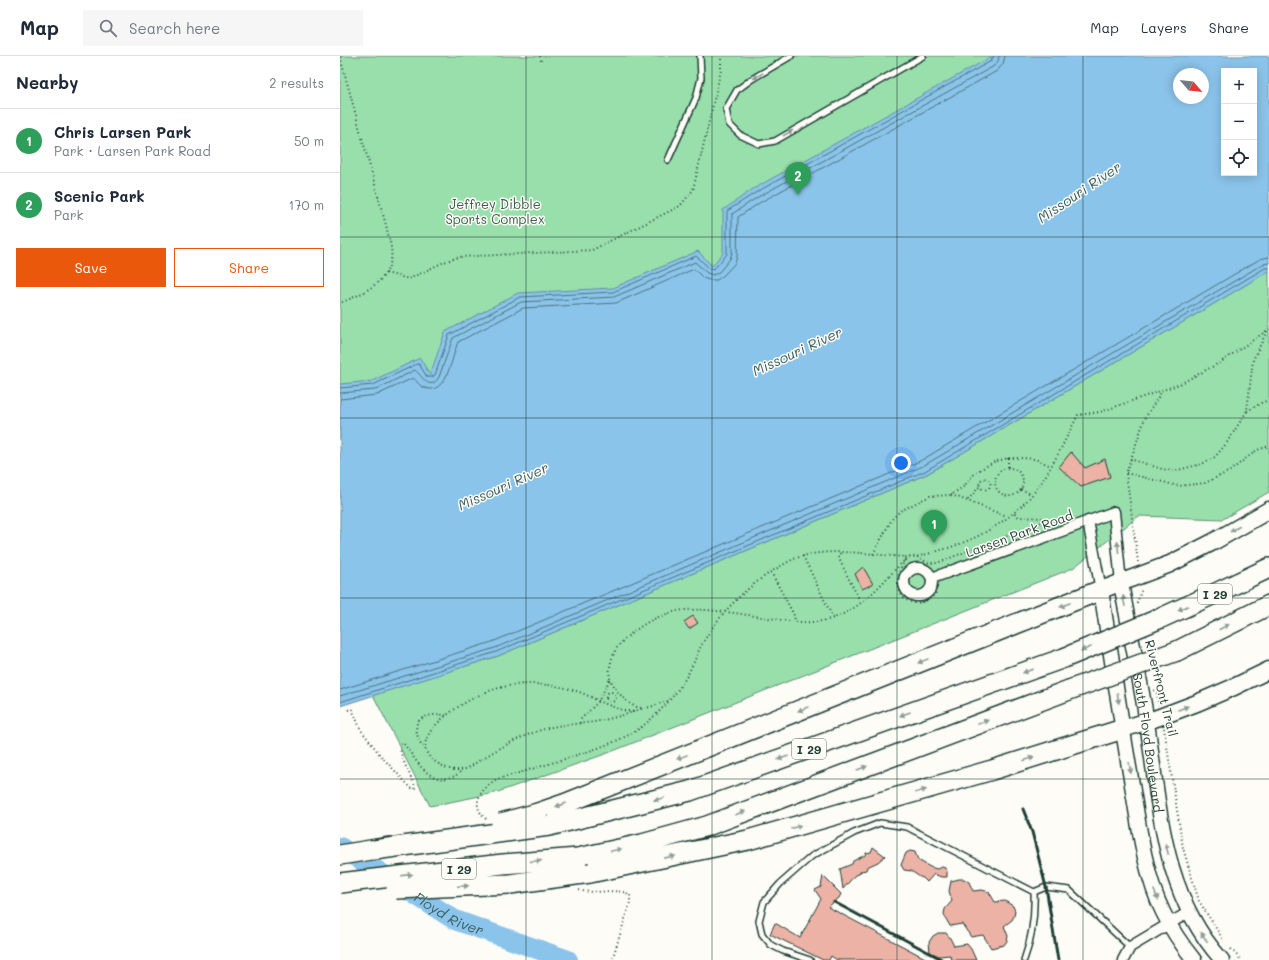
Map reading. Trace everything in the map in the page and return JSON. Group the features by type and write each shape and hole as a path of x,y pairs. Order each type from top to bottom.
{"highway":[{"name":"I 29","path":"543,819 690,791 1064,658 1160,618 1269,568"},
{"path":"340,855 543,819 564,804 1101,590"},
{"name":"I 29","path":"346,882 502,864 578,858 642,844 707,826 1176,651 1269,605"},
{"path":"346,882 396,889 510,884 590,873 748,840 992,770 1123,729"}],"main road":[{"path":"1101,590 1170,564 1213,542 1269,510"},
{"name":"South Floyd Boulevard","path":"1122,583 1147,722 1163,834 1171,869 1189,912 1210,947 1222,960"},
{"name":"South Floyd Boulevard","path":"1101,590 1144,854 1153,888 1162,911 1181,943 1194,960"},
{"path":"1123,729 1147,722 1230,690 1269,670"}],"street":[{"name":"Larsen Park Road","path":"932,578 1114,512"},
{"name":"South Floyd Boulevard","path":"1114,512 1122,583"},
{"name":"South Floyd Boulevard","path":"1088,521 1101,590"},
{"path":"1123,960 1130,947 1189,912"}],"lane":[{"path":"668,160 696,98 701,78 700,56"},
{"path":"791,56 752,79 737,90 726,109 729,124 740,135 759,144 775,141 923,56"},
{"path":"810,960 771,945 762,934 759,921 764,902 780,884 812,856 854,833 880,823 907,827 1034,892 1046,887 1069,890 1130,947"},
{"path":"1024,960 1030,942 1034,919 1034,892"}],"path":[{"path":"540,56 541,61"},
{"path":"386,273 409,279 444,262 459,257 592,250 680,206 693,190 721,70 721,56"},
{"path":"340,57 391,245 391,260 386,273 377,283 358,296 340,303"},
{"path":"491,823 480,814 478,808 480,794 489,784 497,779 610,745 630,735 650,720 679,688 701,647 716,624 745,592 771,572 794,558 815,553 873,554 907,558 917,557 954,546 977,536 1013,513 1040,484 1078,415 1100,412 1180,384 1221,362 1268,330"},
{"path":"1130,459 1162,469 1174,471 1202,464 1215,457 1226,444 1247,411 1253,360 1268,330"},
{"path":"1135,608 1141,591 1140,576 1126,473 1145,418 1162,390"},
{"path":"1247,411 1269,400"},
{"path":"1126,473 1179,486 1206,483 1230,471 1257,450 1269,446"},
{"path":"1008,458 1008,468"},
{"path":"951,495 963,487 976,472 1000,459 1035,459 1050,466"},
{"path":"1008,468 1015,470 1021,476 1021,488 1014,495 1005,495 998,490 995,482 996,476 1002,470 1008,468"},
{"path":"968,500 980,486 980,481 983,479 987,478 990,482 995,482"},
{"path":"980,486 984,489 987,488 990,482"},
{"path":"1021,488 1031,494"},
{"path":"873,554 892,519 900,512 930,496 951,495 968,500 1008,517"},
{"path":"917,557 929,563 937,563 1040,523 1044,518 1019,517 1013,513"},
{"path":"840,553 839,558 841,563 862,603"},
{"path":"803,556 833,618"},
{"path":"580,723 580,720 598,702 604,692 610,679 612,656 619,644 632,632 652,619 675,611 696,610 794,622 818,621 833,618 862,603 876,590 891,572 907,558"},
{"path":"907,558 900,570 898,582 899,590 903,596 909,601 921,603 932,598 936,593"},
{"path":"771,572 795,616 794,622"},
{"path":"610,679 622,697 639,708 644,708"},
{"path":"424,746 430,732 437,724 461,705 484,693 520,684 544,684 557,686 582,693 613,708 633,712"},
{"name":"Riverfront Trail","path":"1153,688 1157,694 1162,716 1183,848 1199,901 1226,944 1240,960"},
{"path":"608,694 608,700 612,701 616,697 615,694 618,691"},
{"path":"604,692 608,694 612,692 615,694"},
{"path":"348,710 352,709 361,730 381,756 411,788 415,789 401,756 399,747 401,743 404,744 426,773 439,779 447,778 457,775 461,771 526,735 549,728 615,718 669,700"},
{"path":"447,715 431,715 423,717 416,725 416,732 420,743 424,746 432,760 447,768 461,771"},
{"path":"578,890 589,893 625,892 630,895 630,903 612,960"}],"green space":[{"name":"Jeffrey Dibble Sports Complex","path":"340,56 1127,56 751,255 340,439"},
{"path":"1269,271 1269,492 1223,519 1139,516 1073,568 608,753 495,793 430,806 373,695 498,656 927,474"}],"water":[{"name":"Missouri River","path":"993,56 1269,56 1269,271 927,474 498,656 340,706 340,384 372,381 420,358 430,375 445,332 518,293 613,288 698,251 712,266 723,253 723,210 753,189"}],"building":[{"path":"1071,452 1085,468 1105,459 1110,477 1081,487 1059,467"},
{"path":"863,567 873,584 862,589 855,574"},
{"path":"693,616 698,623 689,629 684,622"},
{"path":"873,847 885,856 878,862 867,867 866,870 855,875 843,889 840,869 852,864 853,861 866,853 871,852"},
{"path":"910,851 915,852 918,860 930,867 937,869 942,867 945,868 947,871 947,877 941,877 934,874 927,882 911,871 904,870 901,865 906,853"},
{"path":"823,876 841,894 839,898 828,907 929,960 837,960 831,956 829,960 823,960 770,934 775,923 800,938 821,899 815,890 821,887"},
{"path":"964,879 969,882 973,891 982,890 989,892 995,902 1005,901 1013,906 1015,911 1014,916 1012,920 1004,926 1008,936 1004,945 991,948 983,935 971,937 962,924 950,926 944,914 945,909 952,901 949,891 951,881"},
{"path":"938,933 946,933 954,946 967,944 976,960 951,960 950,955 939,956 930,952 929,942 933,936"}],"waterway":[{"name":"Floyd River","path":"340,847 455,920 568,960"}],"railway":[{"path":"1023,809 1032,832 1046,887 1058,960"},
{"path":"834,902 943,960"}],"place":[{"name":"Scenic Park","path":"798,195"},
{"name":"Chris Larsen Park","path":"934,543"}]}
